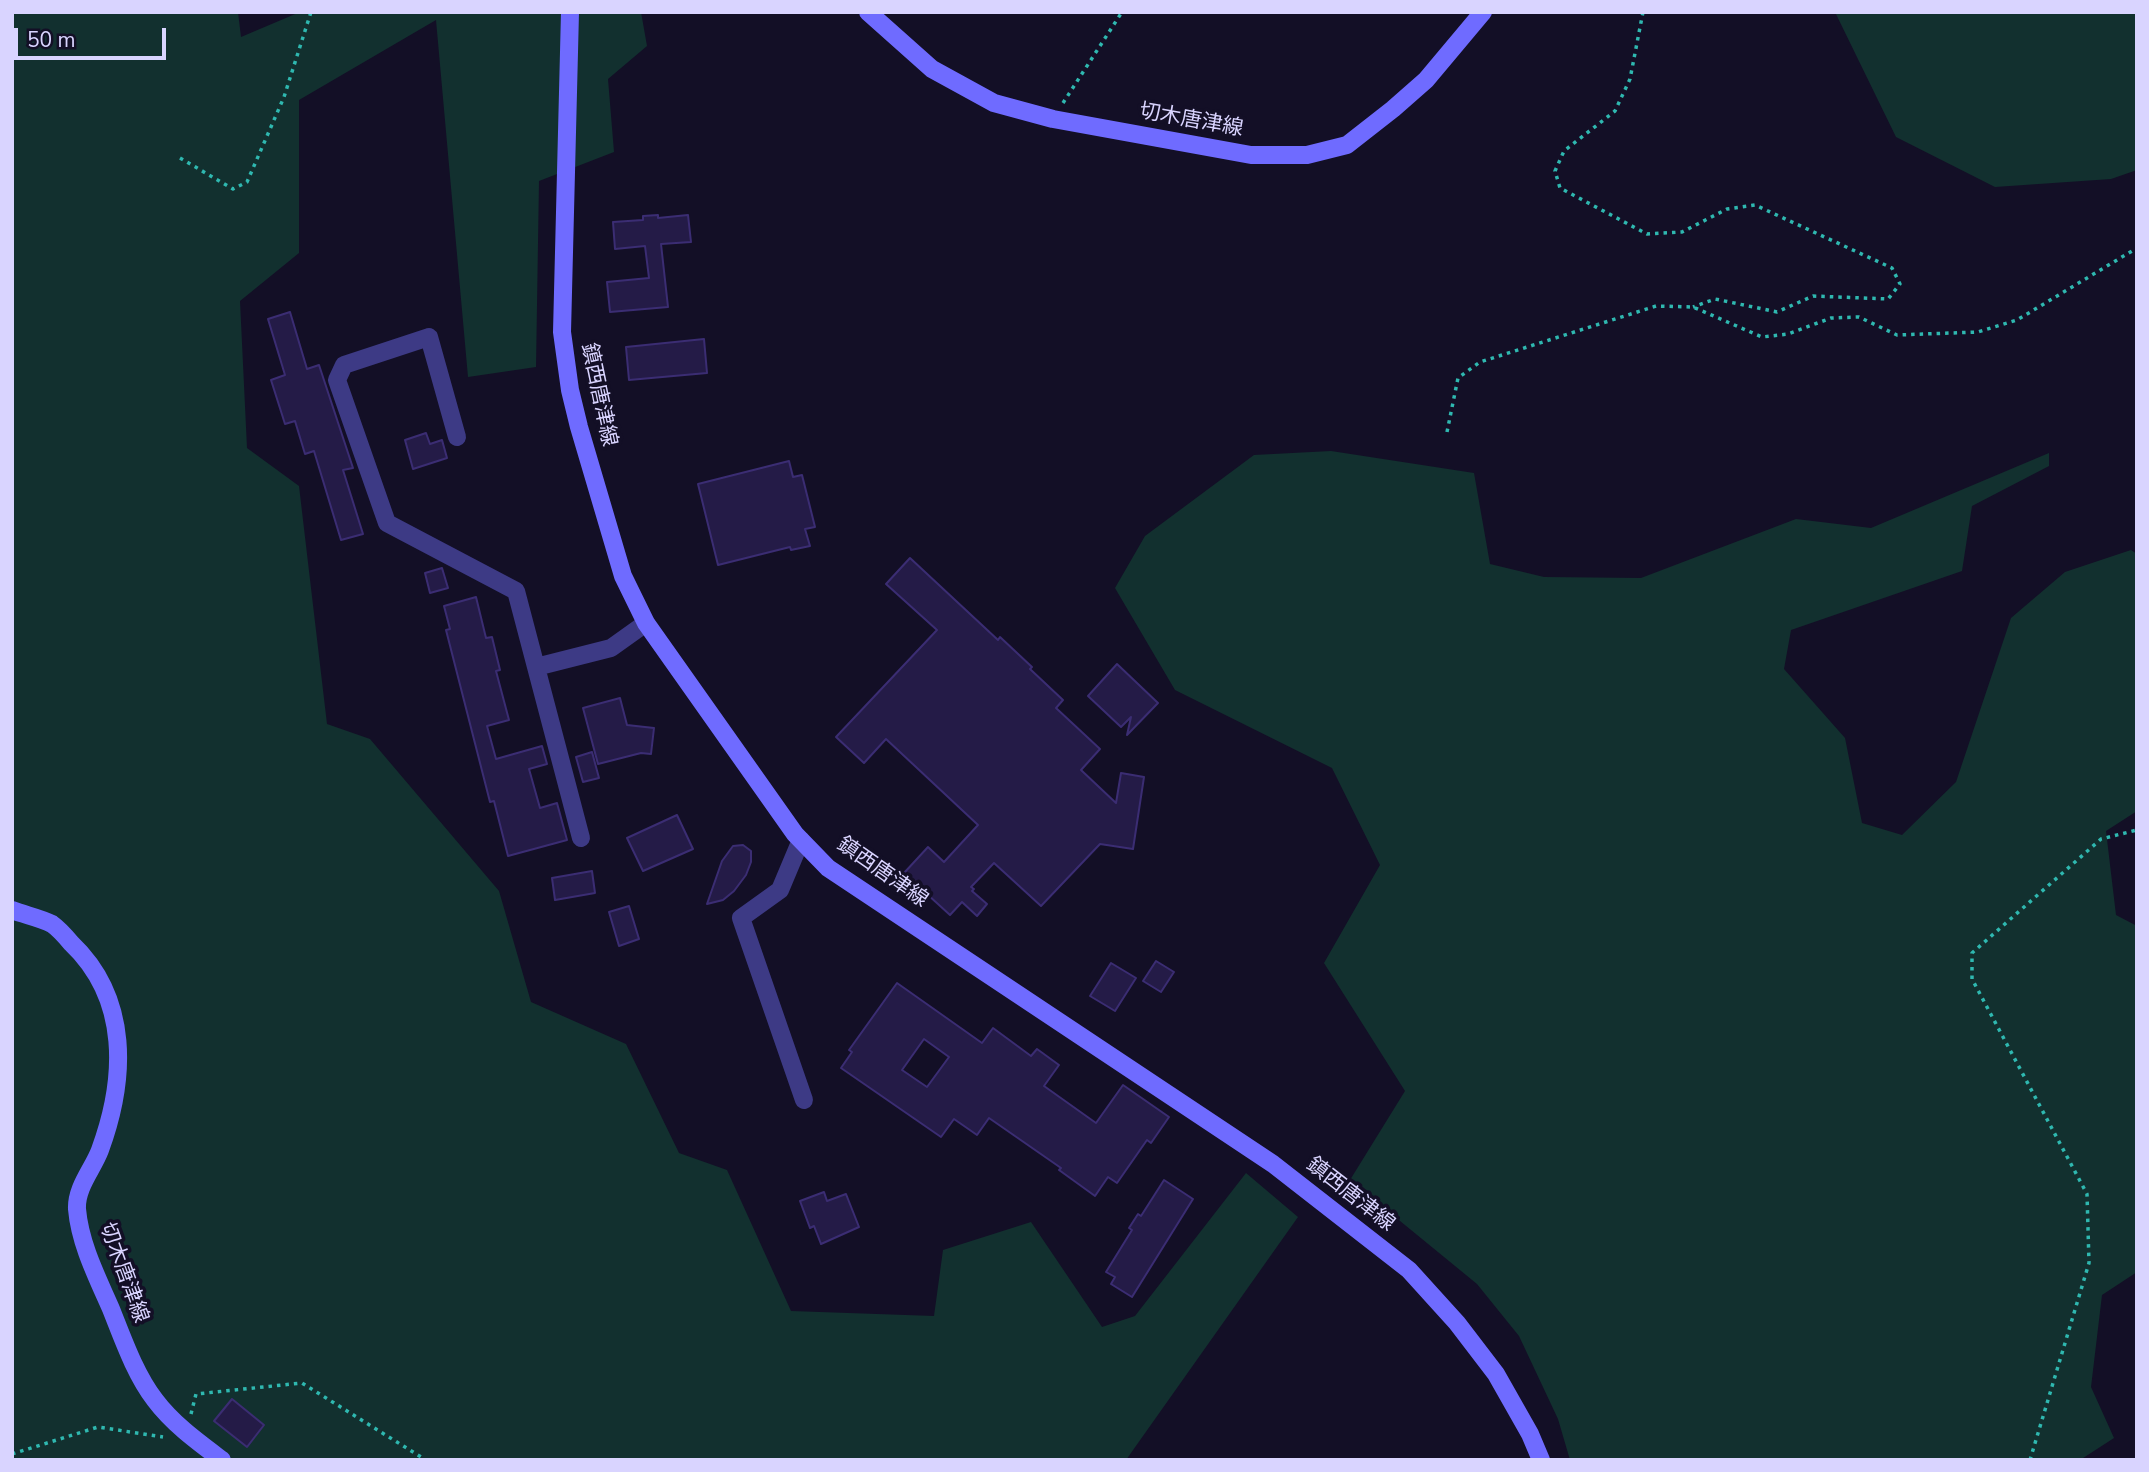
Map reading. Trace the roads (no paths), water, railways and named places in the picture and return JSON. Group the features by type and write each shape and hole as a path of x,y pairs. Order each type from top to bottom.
{"main road":[{"name":"鎮西唐津線","path":"570,12 563,344 569,390 604,514 623,576 646,623 801,840 828,867 1273,1164 1409,1270 1457,1323 1496,1374 1530,1434 1541,1460"},
{"name":"切木唐津線","path":"868,12 932,69 995,103 1053,119 1251,155 1307,155 1347,145 1426,79 1483,12"},
{"name":"切木唐津線","path":"12,910 52,925 87,958 106,991 119,1041 116,1095 100,1151 81,1188 77,1206 80,1229 87,1253 128,1350 155,1399 186,1433 222,1460"}],"street":[{"path":"457,437 429,337 344,365 337,380 387,523 516,591 581,838"},
{"path":"536,667 611,648 646,623"},
{"path":"801,840 780,890 741,918 804,1100"}]}
